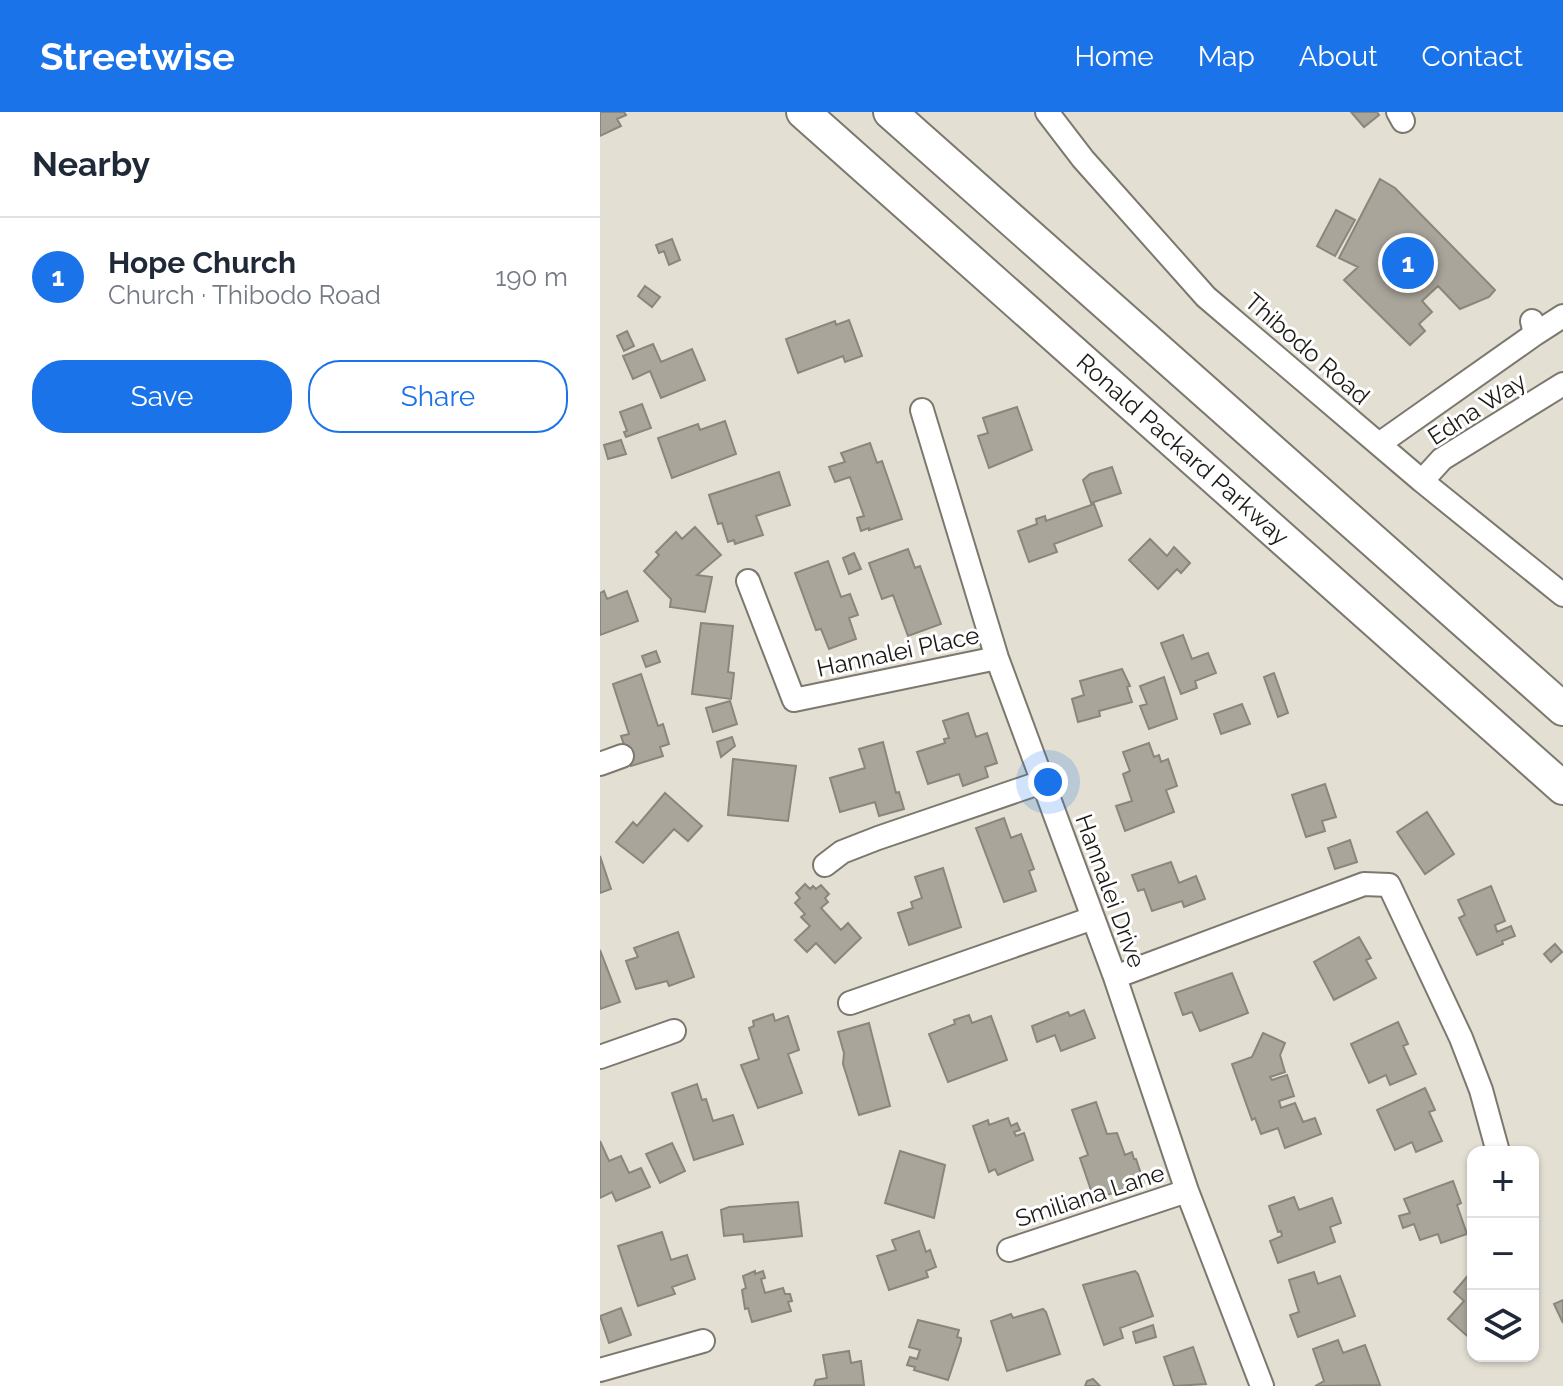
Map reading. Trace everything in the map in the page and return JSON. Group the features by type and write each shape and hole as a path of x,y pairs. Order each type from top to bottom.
{"highway":[{"name":"Ronald Packard Parkway","path":"803,112 1563,788"},
{"path":"890,112 1563,709"}],"street":[{"name":"Thibodo Road","path":"1047,112 1083,159 1206,297 1422,481 1563,595"},
{"path":"1379,444 1534,327 1563,316"},
{"name":"Edna Way","path":"1422,481 1442,459 1563,384"},
{"name":"Hannalei Drive","path":"922,410 997,658 1115,977 1187,1191 1262,1386"},
{"name":"Hannalei Place","path":"748,581 794,700 997,658"},
{"path":"600,764 622,756"},
{"path":"825,865 842,852 878,838 1042,782"},
{"path":"1115,977 1364,884 1389,885 1461,1038 1481,1090 1496,1146"},
{"path":"850,1003 1093,918"},
{"path":"600,1057 674,1031"},
{"name":"Smiliana Lane","path":"1009,1250 1187,1191"},
{"path":"600,1370 703,1341"}],"building":[{"path":"600,112 624,112 626,115 617,119 621,126 600,136"},
{"path":"1351,112 1377,112 1379,115 1364,127"},
{"path":"1380,179 1395,188 1495,290 1489,297 1460,309 1438,286 1422,301 1432,312 1419,324 1425,331 1410,345 1344,280 1358,267 1339,258"},
{"path":"1336,210 1355,220 1335,256 1317,246"},
{"path":"672,239 680,260 669,265 664,251 659,253 656,245"},
{"path":"645,286 660,297 652,307 638,296"},
{"path":"849,320 862,356 845,362 843,356 798,373 786,339 835,321 836,325"},
{"path":"627,331 634,346 624,351 617,336"},
{"path":"653,344 661,362 692,349 705,380 661,398 650,371 633,379 623,356"},
{"path":"642,404 651,428 626,437 620,412"},
{"path":"1017,407 1032,450 989,468 978,436 988,433 983,418"},
{"path":"725,421 736,454 672,478 658,438 698,424 700,430"},
{"path":"621,440 626,454 608,459 604,445"},
{"path":"870,443 877,463 882,461 902,519 861,531 857,518 864,516 850,477 835,482 829,467 845,462 841,453"},
{"path":"1112,467 1121,493 1091,503 1083,480 1090,474"},
{"path":"779,472 790,505 756,516 763,535 735,544 734,540 728,542 722,523 718,524 709,495"},
{"path":"1094,504 1102,526 1054,544 1057,552 1029,562 1018,531 1037,524 1036,519 1045,516 1046,521"},
{"path":"695,527 721,555 697,575 712,577 705,612 670,607 671,599 644,571 659,555 656,552 676,532 682,539"},
{"path":"1150,539 1167,556 1174,547 1190,563 1181,573 1177,569 1158,589 1129,560"},
{"path":"908,549 915,568 920,566 941,624 908,636 893,595 882,599 869,563"},
{"path":"854,553 861,569 849,574 843,558"},
{"path":"828,561 841,597 850,594 858,615 849,618 856,639 829,649 821,629 816,630 795,573"},
{"path":"604,591 607,599 627,591 638,621 600,635 600,593"},
{"path":"701,623 733,626 728,672 734,673 731,699 692,694"},
{"path":"1183,635 1192,659 1208,653 1216,673 1195,681 1197,688 1181,694 1161,643"},
{"path":"656,651 660,662 646,667 642,656"},
{"path":"1122,669 1130,686 1127,687 1132,702 1099,711 1100,716 1078,722 1072,699 1084,695 1080,681"},
{"path":"1274,673 1288,713 1278,717 1264,677"},
{"path":"641,674 658,726 663,724 669,744 660,747 663,756 631,766 621,736 629,734 613,684"},
{"path":"1164,677 1177,719 1149,729 1140,706 1147,704 1140,686"},
{"path":"730,701 737,724 713,732 706,708"},
{"path":"1242,704 1250,724 1221,734 1214,714"},
{"path":"968,713 976,737 987,733 997,763 985,767 988,777 963,786 959,774 928,784 917,752 945,743 944,739 949,738 943,721"},
{"path":"732,737 735,746 721,757 717,742"},
{"path":"883,742 896,793 899,792 904,809 879,816 875,802 840,812 830,778 865,768 859,749"},
{"path":"1149,743 1154,757 1159,755 1161,762 1168,759 1177,786 1166,790 1174,812 1125,831 1116,806 1132,801 1123,774 1130,771 1123,752"},
{"path":"733,759 796,766 788,821 728,815"},
{"path":"1325,784 1336,817 1322,821 1325,831 1306,837 1292,795"},
{"path":"665,793 702,826 688,841 674,829 643,863 616,842 633,822 637,826"},
{"path":"1427,812 1454,854 1425,874 1397,832"},
{"path":"1004,818 1011,838 1021,834 1034,869 1029,871 1036,891 1004,902 976,828"},
{"path":"1350,840 1357,862 1335,869 1328,848"},
{"path":"600,856 611,889 600,893"},
{"path":"1171,862 1179,883 1196,876 1205,899 1184,907 1182,901 1152,911 1144,889 1138,891 1132,875"},
{"path":"943,868 961,927 909,945 898,913 913,908 911,902 922,898 915,877"},
{"path":"805,884 810,889 821,885 829,894 825,898 828,902 821,908 841,930 848,923 861,938 835,963 816,943 807,952 795,940 810,926 801,917 805,914 795,903 800,898 796,893"},
{"path":"1491,886 1505,921 1495,925 1497,932 1511,926 1515,936 1477,955 1459,918 1465,915 1458,900"},
{"path":"678,932 694,977 669,986 667,981 636,989 626,961 638,957 634,948"},
{"path":"1359,937 1371,958 1366,960 1376,978 1334,1000 1314,962"},
{"path":"1555,944 1562,952 1551,962 1544,954"},
{"path":"600,950 620,1002 600,1009"},
{"path":"1232,973 1248,1013 1200,1031 1192,1012 1183,1015 1175,993"},
{"path":"1084,1010 1095,1038 1061,1051 1055,1035 1037,1042 1032,1026 1068,1012 1070,1016"},
{"path":"773,1014 775,1021 788,1016 799,1050 788,1054 802,1093 758,1108 741,1065 759,1059 749,1028 754,1026 753,1021"},
{"path":"969,1015 972,1023 991,1016 1007,1060 948,1082 929,1034"},
{"path":"1398,1022 1408,1044 1403,1046 1416,1074 1390,1085 1386,1075 1369,1083 1351,1044"},
{"path":"869,1023 890,1106 859,1115 843,1064 844,1053 838,1032"},
{"path":"1263,1033 1285,1043 1280,1055 1285,1072 1270,1077 1272,1080 1287,1075 1294,1096 1279,1101 1281,1108 1295,1103 1303,1122 1315,1118 1321,1134 1285,1148 1278,1128 1261,1134 1255,1118 1252,1120 1232,1064 1252,1057"},
{"path":"697,1084 713,1121 733,1115 743,1144 694,1160 672,1093"},
{"path":"1425,1088 1435,1110 1429,1112 1442,1141 1416,1152 1412,1142 1395,1150 1377,1110"},
{"path":"1096,1102 1107,1134 1117,1133 1125,1155 1132,1152 1144,1183 1094,1199 1080,1158 1088,1155 1072,1110"},
{"path":"1008,1118 1011,1126 1017,1123 1020,1130 1014,1132 1016,1136 1024,1133 1033,1160 998,1175 995,1169 989,1172 973,1126 988,1120 989,1125"},
{"path":"600,1141 609,1161 621,1156 629,1173 641,1168 650,1187 616,1201 612,1192 600,1198"},
{"path":"672,1143 685,1171 660,1183 646,1154"},
{"path":"900,1151 945,1165 934,1218 885,1203"},
{"path":"1453,1181 1467,1234 1441,1243 1438,1234 1420,1240 1414,1224 1403,1228 1399,1216 1410,1213 1404,1199"},
{"path":"1294,1197 1299,1210 1332,1198 1341,1223 1330,1227 1335,1242 1278,1263 1270,1241 1282,1236 1269,1206"},
{"path":"798,1202 802,1236 744,1242 743,1234 724,1236 721,1210"},
{"path":"919,1231 926,1252 930,1250 936,1267 926,1271 928,1277 889,1290 877,1256 896,1250 892,1240"},
{"path":"662,1232 671,1260 687,1255 695,1279 672,1287 675,1294 638,1306 618,1246"},
{"path":"755,1271 755,1274 763,1271 765,1278 761,1279 765,1293 783,1288 785,1294 790,1294 792,1301 788,1302 791,1311 752,1322 748,1308 745,1309 742,1290 746,1288 743,1276"},
{"path":"1135,1271 1153,1316 1120,1328 1123,1338 1104,1345 1083,1285"},
{"path":"1314,1272 1318,1284 1340,1276 1355,1316 1298,1337 1290,1315 1299,1312 1289,1280"},
{"path":"1467,1277 1467,1336 1448,1319 1464,1301 1454,1292"},
{"path":"1563,1300 1563,1323 1554,1304"},
{"path":"621,1308 631,1335 609,1343 600,1316"},
{"path":"1043,1309 1060,1354 1007,1371 991,1321"},
{"path":"918,1320 959,1330 957,1337 961,1341 948,1380 907,1365 910,1357 917,1359 920,1350 909,1347"},
{"path":"1153,1325 1156,1337 1136,1343 1133,1332"},
{"path":"1338,1340 1343,1353 1365,1345 1380,1385 1315,1386 1324,1381 1313,1349"},
{"path":"1193,1347 1206,1384 1174,1386 1164,1357"},
{"path":"849,1351 851,1363 861,1361 864,1385 814,1386 816,1380 827,1378 823,1355"},
{"path":"1093,1379 1100,1386 1085,1386 1087,1381"}],"place":[{"name":"Hope Church","path":"1408,263"}]}
